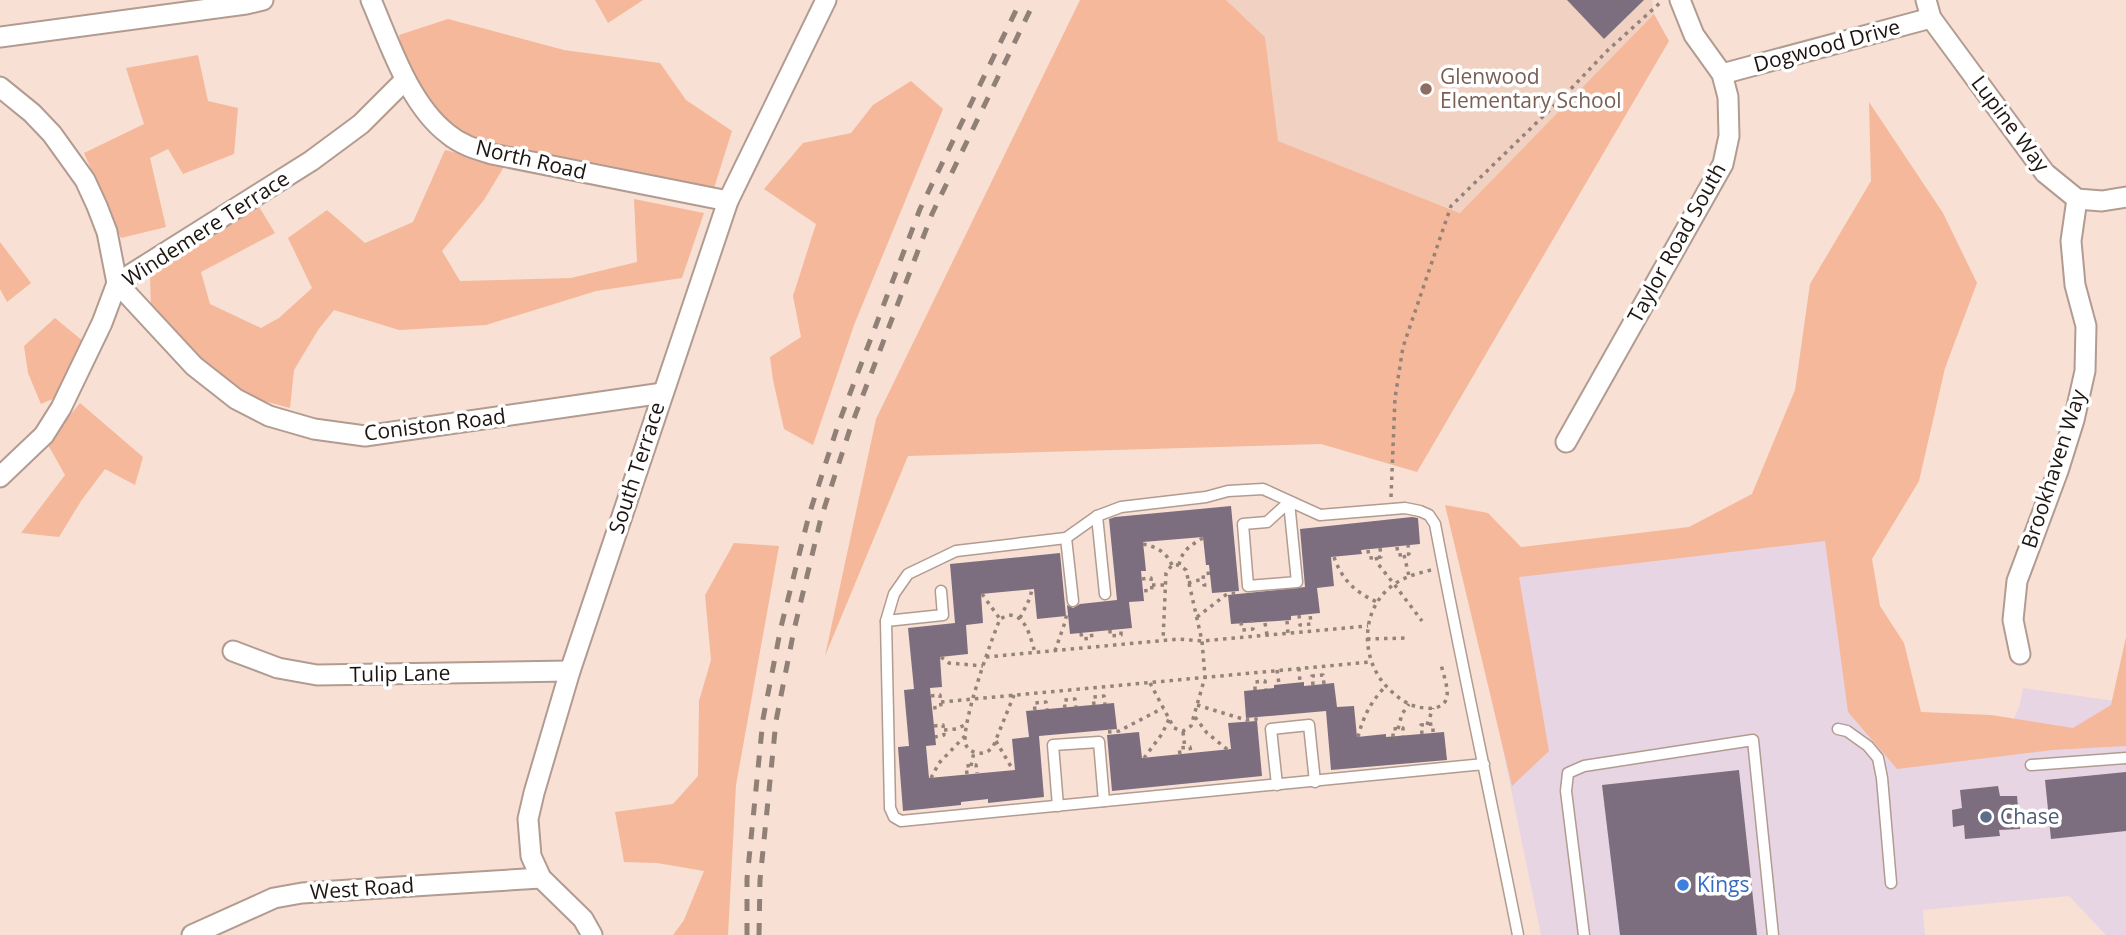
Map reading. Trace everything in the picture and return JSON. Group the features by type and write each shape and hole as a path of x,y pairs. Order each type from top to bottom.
{"street":[{"path":"0,37 246,5 263,0"},
{"name":"North Road","path":"371,0 405,80 447,134 469,148 728,201"},
{"name":"South Terrace","path":"592,935 583,919 541,878 531,856 528,819 570,671 728,201 825,0"},
{"name":"Taylor Road South","path":"1566,442 1723,164 1729,136 1728,97 1723,74 1701,46 1680,0"},
{"name":"Dogwood Drive","path":"1723,74 1928,9"},
{"name":"Lupine Way","path":"1928,9 2045,173 2077,199"},
{"name":"Windemere Terrace","path":"0,477 44,435 61,408 102,323 117,283 311,161 361,124 405,80"},
{"path":"0,87 32,113 52,134 85,180 107,232 117,283"},
{"path":"2077,199 2102,201 2126,197"},
{"name":"Brookhaven Way","path":"2020,654 2012,620 2017,581 2058,471 2074,420 2085,370 2086,326 2075,285 2071,241 2077,199"},
{"name":"Coniston Road","path":"117,283 194,366 236,399 269,416 314,429 365,436 663,393"},
{"name":"Tulip Lane","path":"233,651 278,668 317,675 570,671"},
{"name":"West Road","path":"192,935 274,898 302,893 541,878"}],"lane":[{"path":"1484,764 901,821 894,817 890,808 886,621 894,594 908,574 956,551 1066,538 1097,516 1121,507 1206,497 1228,491 1263,489 1320,515 1405,508 1429,515 1435,524 1443,567 1484,764 1518,935"},
{"path":"1290,502 1297,582 1248,586 1242,524 1268,522 1290,502"},
{"path":"1097,516 1105,594"},
{"path":"1066,538 1073,601"},
{"path":"886,621 943,615 941,591"},
{"path":"1277,785 1272,729 1309,725 1315,782"},
{"path":"1838,729 1847,731 1868,746 1878,758 1891,883"},
{"path":"1584,935 1566,791 1568,773 1584,766 1753,740 1773,935"},
{"path":"1058,806 1053,745 1099,742 1104,801"},
{"path":"2031,765 2126,758"}],"path":[{"path":"1391,509 1390,470 1395,398 1403,347 1451,206 1607,51 1663,0"},
{"path":"1179,565 1187,548 1203,538"},
{"path":"1143,544 1163,551 1172,565"},
{"path":"1397,547 1398,555 1404,555 1409,554 1408,545"},
{"path":"1368,550 1369,558 1381,557 1380,548"},
{"path":"1404,555 1409,576"},
{"path":"1334,557 1344,578 1353,588 1377,602"},
{"path":"1376,557 1378,564 1422,621"},
{"path":"1172,565 1179,565 1186,570 1202,641 1205,677 1191,726 1183,732"},
{"path":"1163,640 1166,573 1172,565"},
{"path":"1441,664 1446,701 1433,709 1409,704 1396,696 1379,678 1370,662 1367,639 1368,626 1377,602 1394,583 1443,567"},
{"path":"1210,573 1203,574 1203,579 1204,585 1211,584"},
{"path":"1142,579 1151,578 1152,584 1152,590 1143,591"},
{"path":"1188,583 1203,579"},
{"path":"1152,584 1166,585"},
{"path":"1197,617 1227,594 1241,593 1248,586"},
{"path":"1020,618 1032,589"},
{"path":"982,594 1000,619"},
{"path":"1055,650 1067,615 1066,604 1073,601"},
{"path":"1299,615 1300,625 1311,624 1310,614"},
{"path":"1014,695 996,740 988,751 981,754 974,752 965,743 967,724 983,666 1000,619 1008,615 1020,618 1035,652"},
{"path":"1241,622 1242,630 1253,629 1252,621"},
{"path":"1287,621 1288,634"},
{"path":"1265,623 1267,635"},
{"path":"1306,624 1306,632"},
{"path":"986,657 1163,640 1202,641 1368,626"},
{"path":"1110,630 1110,636 1116,636 1121,635 1121,629"},
{"path":"1248,629 1248,637"},
{"path":"1081,633 1082,639 1092,638 1091,631"},
{"path":"1116,636 1116,645"},
{"path":"1367,639 1408,638"},
{"path":"1086,639 1087,648"},
{"path":"941,657 949,663 983,666"},
{"path":"941,702 1370,662"},
{"path":"1317,667 1317,676"},
{"path":"1299,668 1300,682"},
{"path":"1277,670 1279,684"},
{"path":"1258,672 1259,682"},
{"path":"1313,685 1312,676 1323,675 1324,684"},
{"path":"1255,690 1255,682 1265,681 1266,689"},
{"path":"1150,682 1174,728 1183,732"},
{"path":"1358,737 1368,709 1376,695 1386,686"},
{"path":"1098,687 1099,697"},
{"path":"1069,690 1070,700"},
{"path":"1039,693 1041,702"},
{"path":"931,696 940,695 941,708 933,708"},
{"path":"1094,705 1093,697 1104,696 1105,704"},
{"path":"1065,708 1064,700 1075,699 1076,707"},
{"path":"1035,710 1034,703 1041,702 1046,702 1047,709"},
{"path":"1398,729 1402,714 1409,704"},
{"path":"1197,705 1246,720 1259,719"},
{"path":"1107,732 1119,731 1164,708"},
{"path":"1427,724 1433,709"},
{"path":"1194,716 1207,733 1228,750"},
{"path":"1144,758 1163,734 1169,718"},
{"path":"944,730 967,724"},
{"path":"1422,734 1421,725 1427,724 1433,724 1433,733"},
{"path":"934,726 943,725 944,730 944,736 935,737"},
{"path":"1393,737 1393,729 1403,728 1403,736"},
{"path":"1183,732 1185,748"},
{"path":"931,778 939,763 965,736"},
{"path":"996,740 1013,770"},
{"path":"1180,754 1179,748 1191,747 1191,753"},
{"path":"971,766 974,752"},
{"path":"967,774 966,766 976,765 977,773"}],"shaded area":[{"path":"595,0 643,0 608,23"},
{"path":"1080,0 1226,0 1265,37 1278,141 1460,213 1654,14 1669,41 1417,472 1321,444 908,456 825,656 876,419"},
{"name":"Glenwood Elementary School","path":"1226,0 1652,0 1654,14 1461,213 1277,141 1265,37"},
{"path":"448,19 564,50 660,63 686,100 732,131 714,188 661,182 476,145 436,112 404,63 399,35"},
{"path":"198,55 208,101 238,108 234,154 183,174 168,149 150,158 166,227 121,238 84,153 144,124 126,68"},
{"path":"911,81 943,109 854,325 813,445 784,429 770,357 801,337 793,296 816,224 764,189 803,143 851,133 873,105"},
{"path":"1869,102 1943,213 1977,283 1945,368 1919,481 1872,559 1880,606 1904,643 1921,712 1991,715 2073,728 2111,705 2126,637 2126,746 2053,750 1897,769 1848,712 1825,541 1519,577 1549,751 1512,786 1445,505 1488,513 1521,547 1689,527 1752,494 1795,390 1810,284 1871,181"},
{"path":"445,150 505,165 484,200 442,251 460,281 571,278 637,262 634,199 704,213 682,278 596,291 486,325 399,330 334,310 318,330 294,370 290,408 242,395 151,312 150,274 258,205 275,233 201,272 210,304 261,328 279,318 312,288 288,238 327,210 365,243 413,222"},
{"path":"0,242 31,283 7,302 0,289"},
{"path":"55,318 84,342 62,395 41,404 28,373 24,346"},
{"path":"80,403 143,457 135,485 105,469 59,537 21,533 65,475 47,443"},
{"path":"1854,523 1907,750 2014,719 2023,688 2115,701 2126,699 2126,935 2106,935 2069,896 1923,910 1925,935 1541,935 1464,560"},
{"path":"734,543 779,546 736,785 728,935 673,935 684,920 704,871 657,863 624,862 615,812 673,804 698,776 699,701 711,660 705,595"}],"building":[{"name":"Glenwood Elementary School","path":"1567,0 1644,0 1604,39"},
{"path":"1231,506 1239,591 1212,593 1203,537 1143,542 1146,571 1141,571 1144,601 1129,602 1132,628 1070,634 1067,605 1073,608 1080,604 1117,600 1109,519"},
{"path":"1418,518 1420,544 1361,550 1362,554 1331,557 1334,586 1317,588 1320,613 1291,616 1291,620 1231,624 1228,595 1305,587 1300,529"},
{"path":"1060,553 1066,616 1037,619 1034,589 981,594 983,623 966,625 968,654 940,657 942,687 930,688 936,745 926,746 929,778 1015,770 1012,739 1029,737 1026,711 1114,703 1117,729 1039,736 1044,797 988,803 988,799 961,802 961,805 903,811 898,747 909,746 904,690 914,689 908,628 955,623 950,564"},
{"path":"1304,682 1304,686 1334,683 1337,707 1354,706 1357,737 1444,732 1447,760 1331,770 1326,711 1246,718 1244,691"},
{"path":"1257,721 1262,776 1112,791 1107,735 1139,732 1142,758 1231,749 1228,723"},
{"name":"Kings","path":"1739,770 1757,935 1620,935 1602,785"},
{"path":"2126,772 2126,831 2051,839 2045,780"},
{"name":"Chase","path":"1998,786 2000,796 2017,796 2020,829 1999,830 2000,836 1965,839 1964,825 1953,827 1952,810 1962,808 1960,790"}],"railway":[{"path":"747,935 747,879 763,719 781,627 809,515 838,425 920,209 1021,0"},
{"path":"759,935 760,880 776,721 794,630 821,518 850,429 932,214 1035,0"}],"place":[{"name":"Glenwood Elementary School","path":"1426,89"},
{"name":"Chase","path":"1986,817"},
{"name":"Kings","path":"1683,885"}]}
